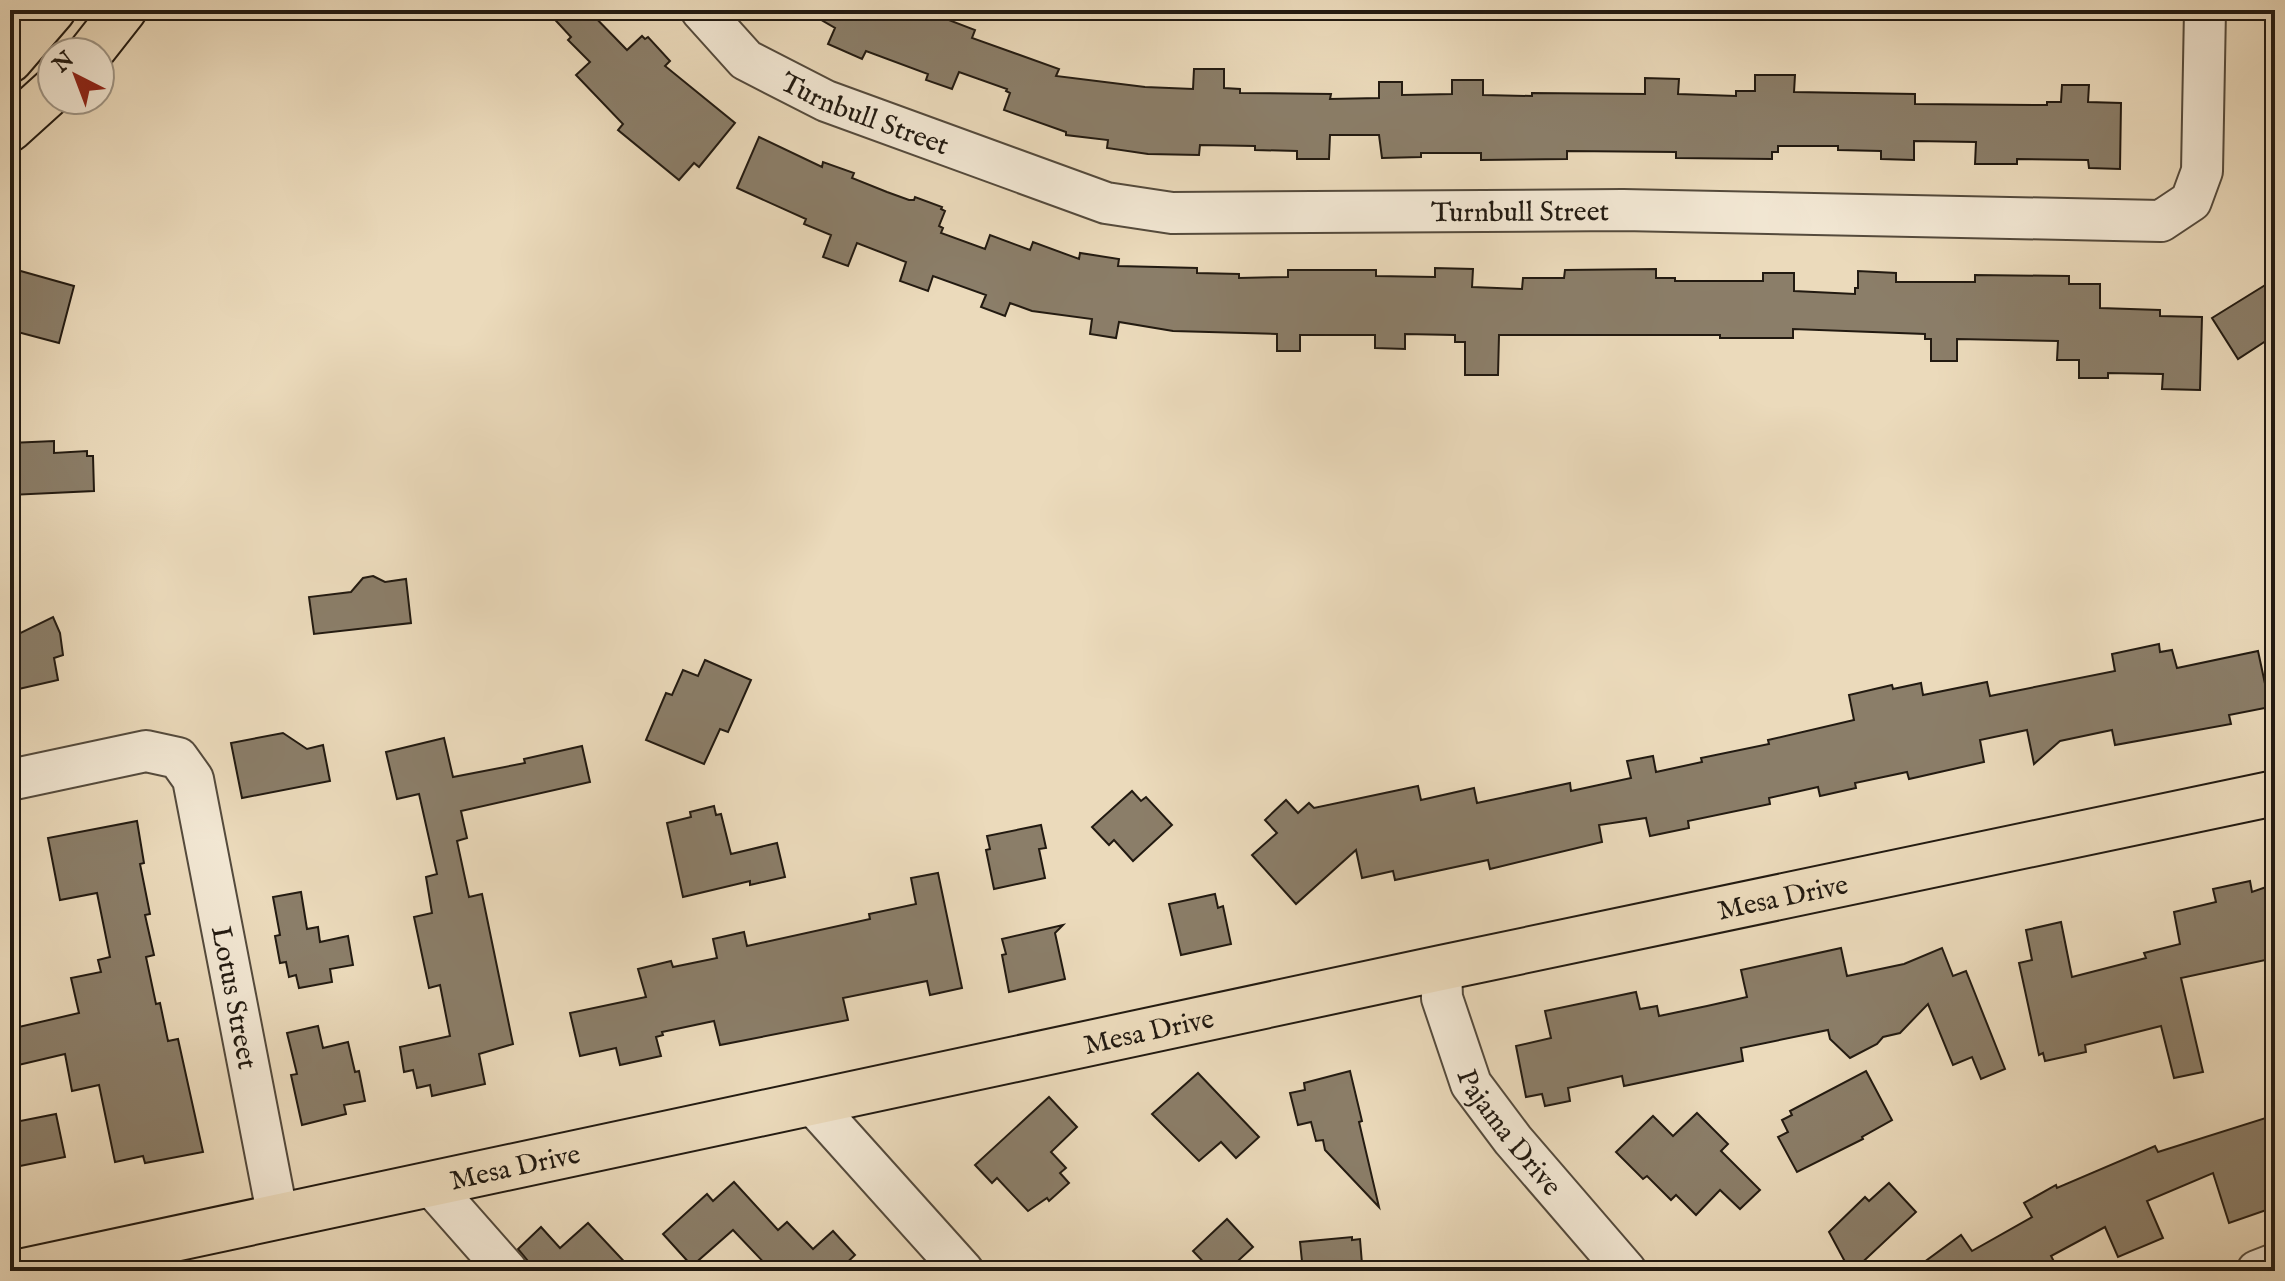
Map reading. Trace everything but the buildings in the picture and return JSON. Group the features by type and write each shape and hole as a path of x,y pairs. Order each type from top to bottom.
{"main road":[{"path":"10,60 53,10"},
{"path":"104,36 124,10"},
{"path":"10,129 36,105"},
{"name":"Mesa Drive","path":"24,1271 2275,793"}],"street":[{"name":"Turnbull Street","path":"701,10 746,60 826,101 1106,203 1172,213 1623,210 2161,221 2191,201 2202,171 2205,10"},
{"name":"Lotus Street","path":"10,780 146,751 178,758 193,779 278,1218"},
{"name":"Pajama Drive","path":"1441,968 1442,998 1471,1084 1513,1140 1626,1271"},
{"path":"812,1103 963,1271"},
{"path":"432,1186 507,1271"},
{"path":"2257,1271 2275,1264"}]}
